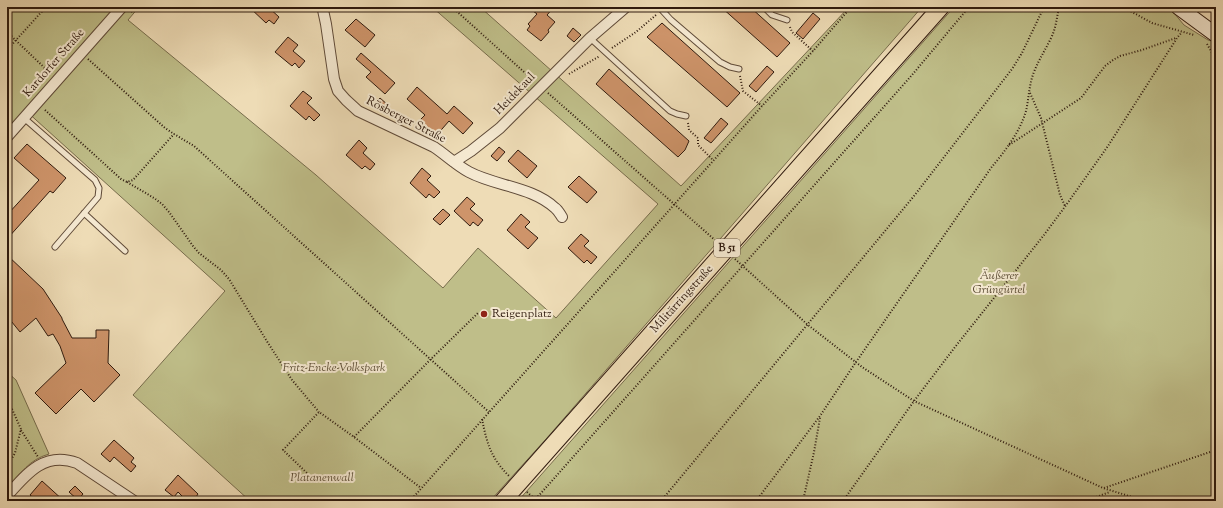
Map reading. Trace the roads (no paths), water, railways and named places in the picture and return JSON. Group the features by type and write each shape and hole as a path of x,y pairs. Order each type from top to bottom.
{"main road":[{"name":"Militärringstraße","path":"503,501 940,7"}],"street":[{"name":"Kardorfer Straße","path":"7,137 122,7"},
{"name":"Rösberger Straße","path":"322,7 334,79 338,91 358,111 434,147 470,172 543,199 555,208 562,217"},
{"name":"Heidekaul","path":"454,162 471,151 500,128 540,86 590,38 626,7"},
{"path":"1178,7 1211,38"},
{"path":"7,496 20,480 42,463 58,459 67,459 77,463 134,501"}],"lane":[{"path":"659,7 671,20 720,62 730,67 739,69"},
{"path":"764,7 772,15 787,20"},
{"path":"590,38 670,111 686,116"},
{"path":"24,118 95,180 99,188 98,197 55,247"},
{"path":"84,213 125,251"}],"place":[{"name":"Reigenplatz","path":"484,314"}],"park label":[{"name":"Äußerer Grüngürtel","path":"999,283"},
{"name":"Fritz-Encke-Volkspark","path":"334,368"},
{"name":"Platanenwall","path":"322,478"}]}
